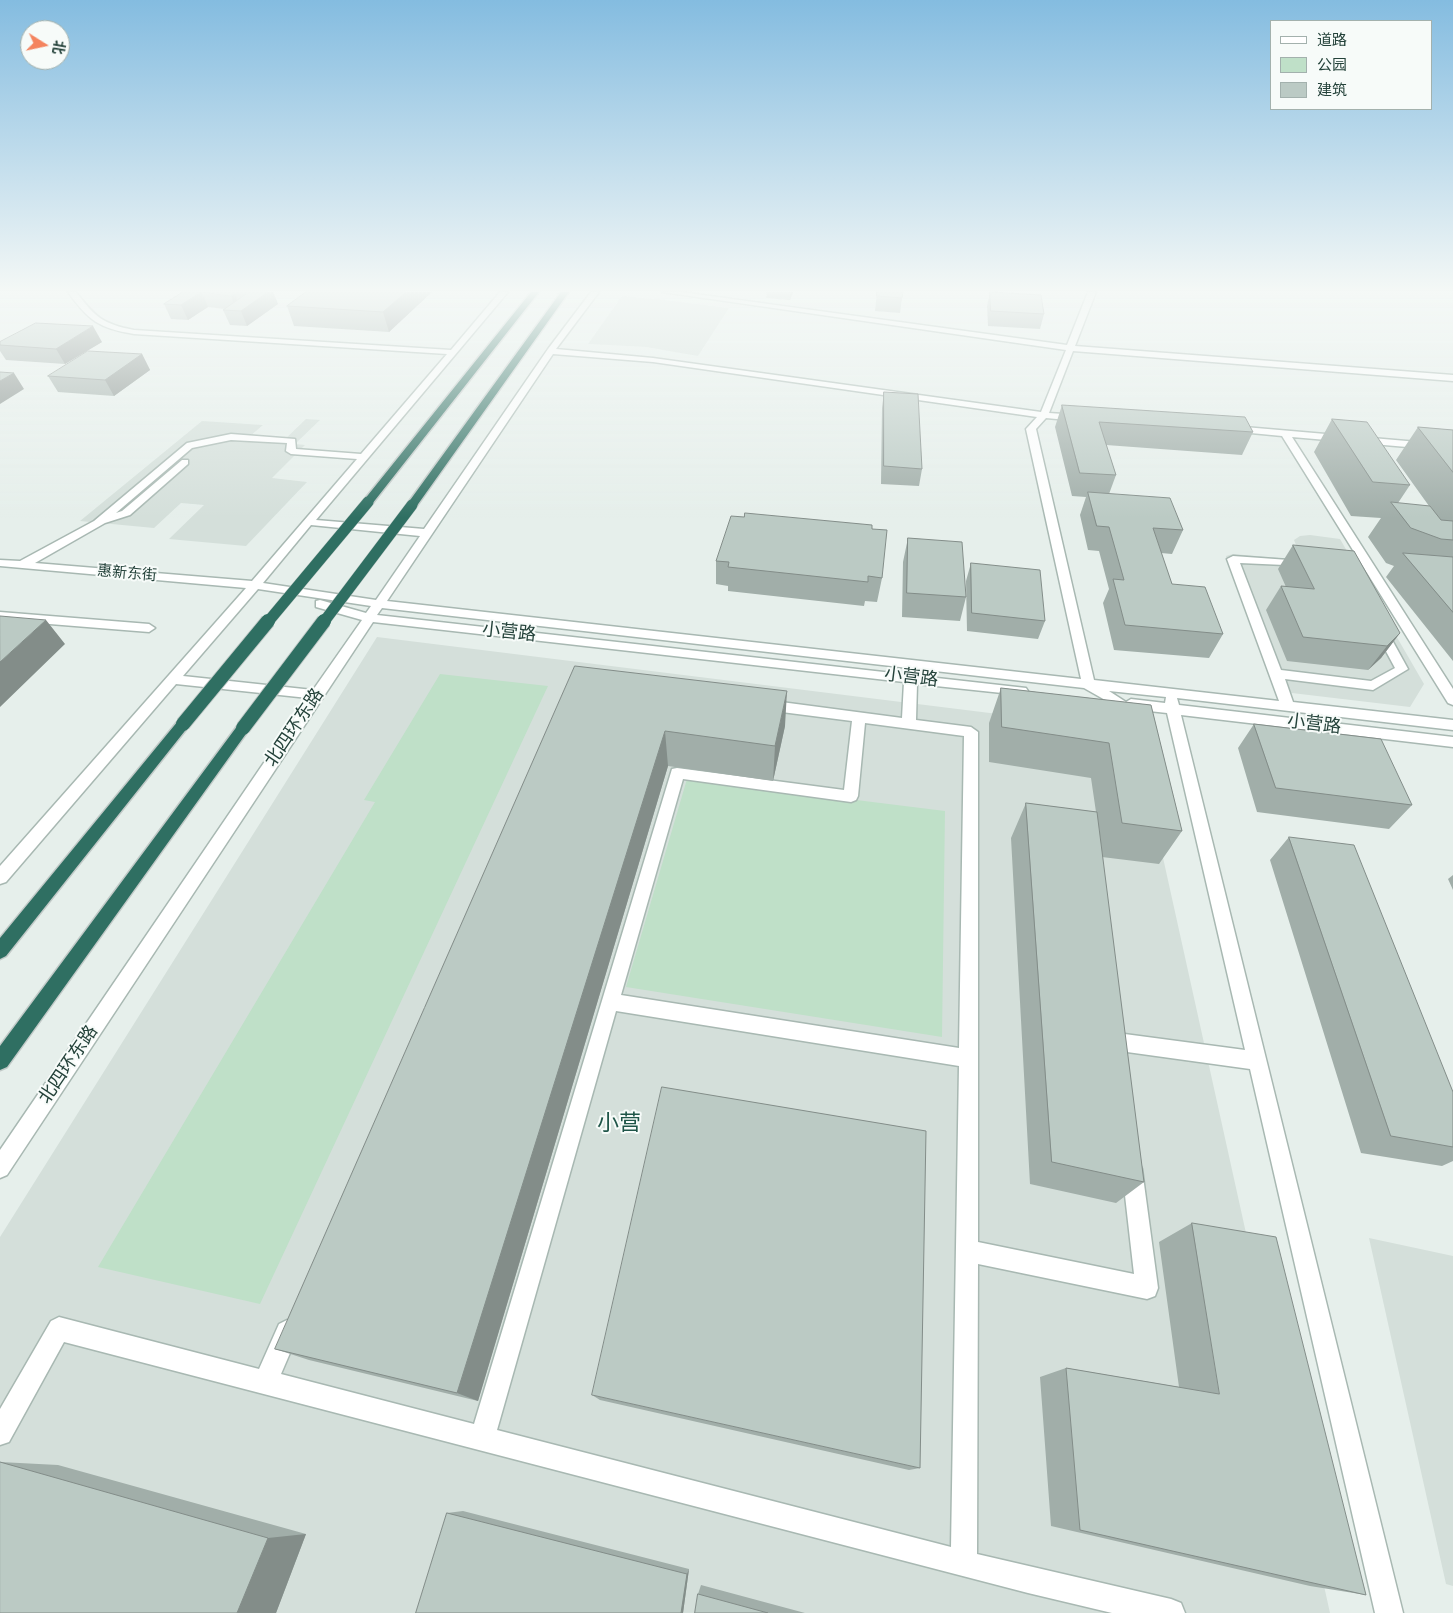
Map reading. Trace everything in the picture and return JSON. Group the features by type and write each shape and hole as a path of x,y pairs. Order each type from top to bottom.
{"highway":[{"path":"0,951 184,724 368,502 474,367"},
{"path":"0,1061 243,728 412,506 512,367"}],"street":[{"path":"0,877 254,585 439,367"},
{"name":"北四环东路","path":"0,1168 369,618 541,367"},
{"path":"705,367 1044,415 1092,419"},
{"path":"1063,367 1044,415 1031,429 1089,685 1119,702"},
{"path":"1316,367 1453,378"},
{"path":"1226,428 1453,448"},
{"path":"1284,432 1453,700"},
{"path":"22,565 98,523 126,513 204,446 225,437 292,441 291,451 363,457"},
{"path":"308,522 427,533"},
{"path":"1288,706 1233,560 1317,565"},
{"name":"惠新东街","path":"0,563 254,585"},
{"name":"小营路","path":"254,585 379,604 1089,685 1171,701 1453,742"},
{"name":"小营路","path":"254,585 369,618 1030,692"},
{"path":"0,616 149,628"},
{"path":"1276,674 1373,686 1402,669 1374,618"},
{"path":"909,724 912,678"},
{"path":"172,679 317,695"},
{"name":"小营路","path":"1089,699 1119,702 1171,701 1288,706 1453,725"},
{"path":"1171,701 1389,1613"},
{"path":"751,703 971,732 964,1563"},
{"path":"482,1439 677,772 851,796 859,717"},
{"path":"610,1002 968,1058"},
{"path":"1121,1072 1117,1042 1257,1061"},
{"path":"966,1251 1147,1288 1130,1150"},
{"path":"265,1383 293,1319"},
{"path":"0,1433 59,1329 964,1563 1171,1613"}],"shaded area":[{"path":"306,419 320,420 295,444 305,445 272,478 307,482 246,546 169,539 204,505 181,503 154,528 80,521 202,421 263,425 249,437 284,440"},
{"path":"1310,535 1340,539 1424,684 1410,707 1275,691 1226,556 1233,554 1302,560 1294,540 1300,536"},
{"path":"377,637 1135,731 1330,1613 0,1613 0,1237"},
{"path":"1369,1238 1453,1256 1453,1586 1446,1584"}],"green space":[{"path":"440,674 548,686 260,1304 98,1267 375,802 364,800"},
{"path":"687,779 945,811 942,1037 626,987"}],"building":[{"path":"62,367 123,367 105,380 48,376"},
{"path":"0,372 14,373 0,381"},
{"path":"884,392 918,394 922,469 884,466"},
{"path":"1062,405 1245,417 1253,432 1099,422 1116,475 1080,473"},
{"path":"1332,419 1367,422 1410,485 1373,482"},
{"path":"1418,427 1453,430 1453,472"},
{"path":"1088,492 1170,498 1183,530 1153,528 1172,584 1205,587 1223,634 1125,625 1113,579 1124,580 1109,527 1097,526"},
{"path":"1391,502 1430,506 1441,520 1453,521 1453,540 1441,539 1411,528"},
{"path":"745,513 872,525 872,529 887,530 882,578 868,576 868,582 728,567 729,562 716,561 731,516 744,517"},
{"path":"908,538 962,542 966,597 907,593"},
{"path":"1293,545 1354,551 1400,633 1387,646 1303,637 1281,586 1314,589"},
{"path":"1403,553 1453,557 1453,612"},
{"path":"971,563 1040,570 1045,621 972,613"},
{"path":"0,616 46,620 0,662"},
{"path":"575,666 787,691 775,746 665,731 457,1393 275,1349"},
{"path":"1001,688 1151,705 1182,831 1122,823 1109,743 1002,727"},
{"path":"1254,724 1381,739 1412,805 1276,788"},
{"path":"1026,803 1097,812 1144,1182 1052,1162"},
{"path":"1289,837 1354,845 1453,1092 1453,1147 1391,1136"},
{"path":"662,1087 926,1131 920,1468 592,1395"},
{"path":"1192,1223 1276,1237 1366,1595 1080,1530 1066,1368 1219,1394"},
{"path":"0,1462 268,1538 237,1613 0,1613"},
{"path":"447,1513 687,1574 681,1613 416,1613"},
{"path":"698,1594 768,1613 695,1613"}],"district":[{"name":"小营","path":"619,1124"}]}
